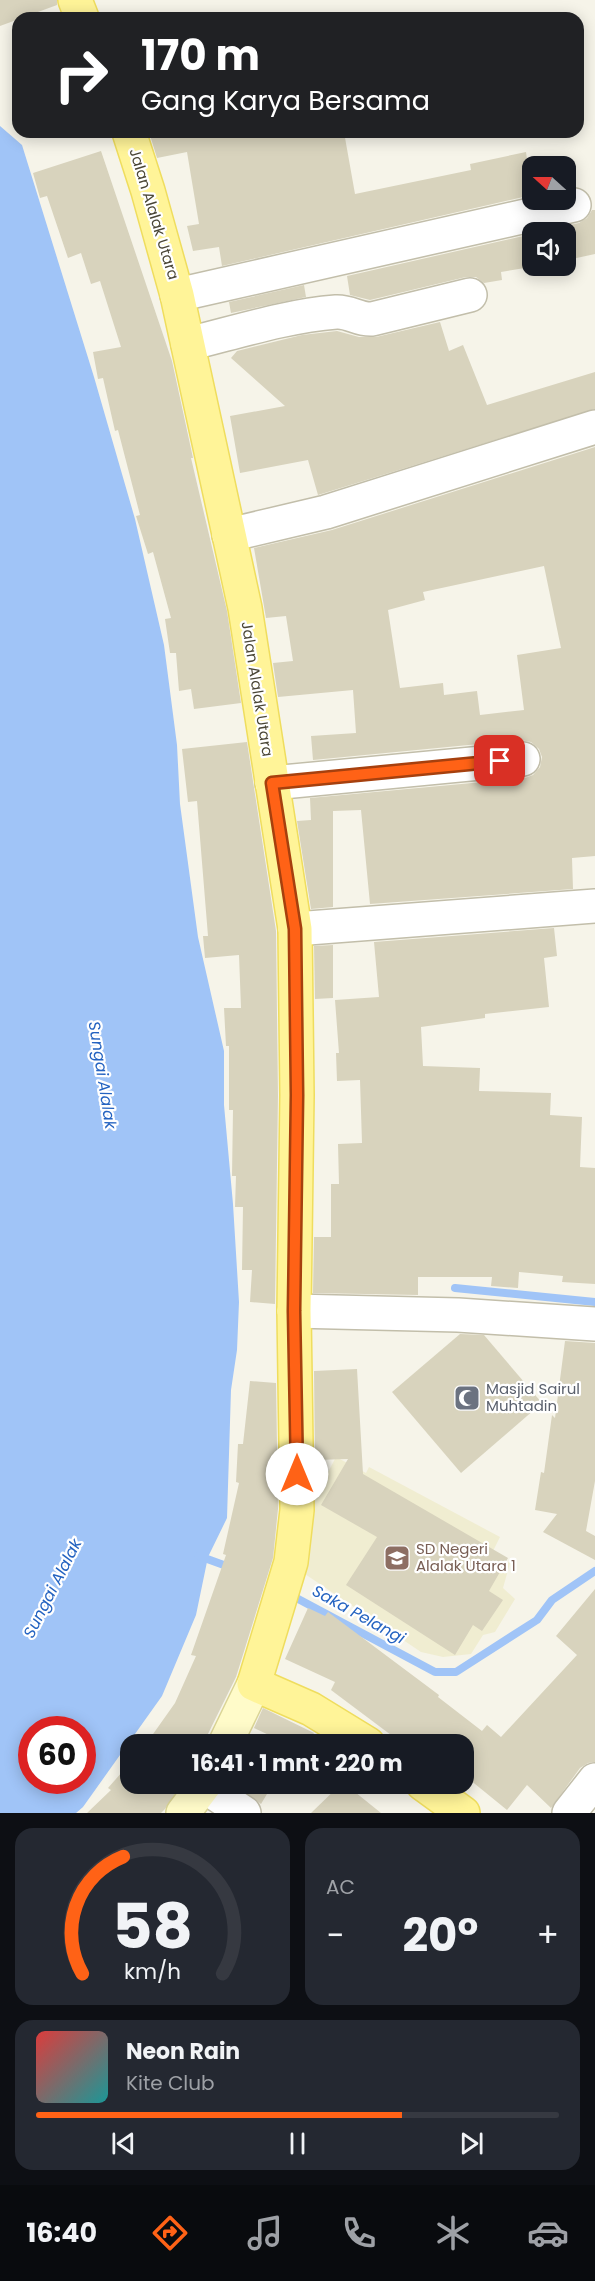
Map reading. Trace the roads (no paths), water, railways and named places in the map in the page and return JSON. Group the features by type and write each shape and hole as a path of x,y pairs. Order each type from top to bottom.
{"main road":[{"name":"Jalan Alalak Utara","path":"131,138 148,190 189,344 245,608 295,929 297,1095 294,1311 297,1500 291,1562 254,1684"},
{"path":"254,1684 311,1709 352,1734"},
{"path":"437,1794 463,1813"}],"street":[{"path":"177,295 552,210"},
{"path":"189,344 264,324 334,312 347,312 362,320 372,319 470,295"},
{"path":"229,535 326,512 595,427"},
{"path":"272,783 523,759"},
{"path":"295,929 595,906"},
{"path":"294,1311 458,1315 595,1324"},
{"path":"230,1734 254,1684"},
{"path":"569,1813 595,1780"},
{"path":"183,1813 198,1794"},
{"path":"218,1794 244,1813"}],"water":[{"name":"Sungai Alalak","path":"0,126 22,145 94,377 135,519 164,645 177,745 180,804 198,937 224,1051 224,1105 239,1302 237,1350 231,1390 227,1518 208,1557 196,1615 162,1696 135,1734 120,1734 120,1755 96,1789 96,1716 18,1716 18,1794 92,1794 76,1813 0,1813"}],"waterway":[{"path":"455,1288 595,1302"},
{"name":"Saka Pelangi","path":"199,1556 232,1568"},
{"name":"Saka Pelangi","path":"287,1593 435,1672 456,1672 537,1620 552,1600 595,1571"}],"place":[{"name":"Masjid Sairul Muhtadin","path":"467,1398"},
{"name":"SD Negeri Alalak Utara 1","path":"397,1558"}]}
